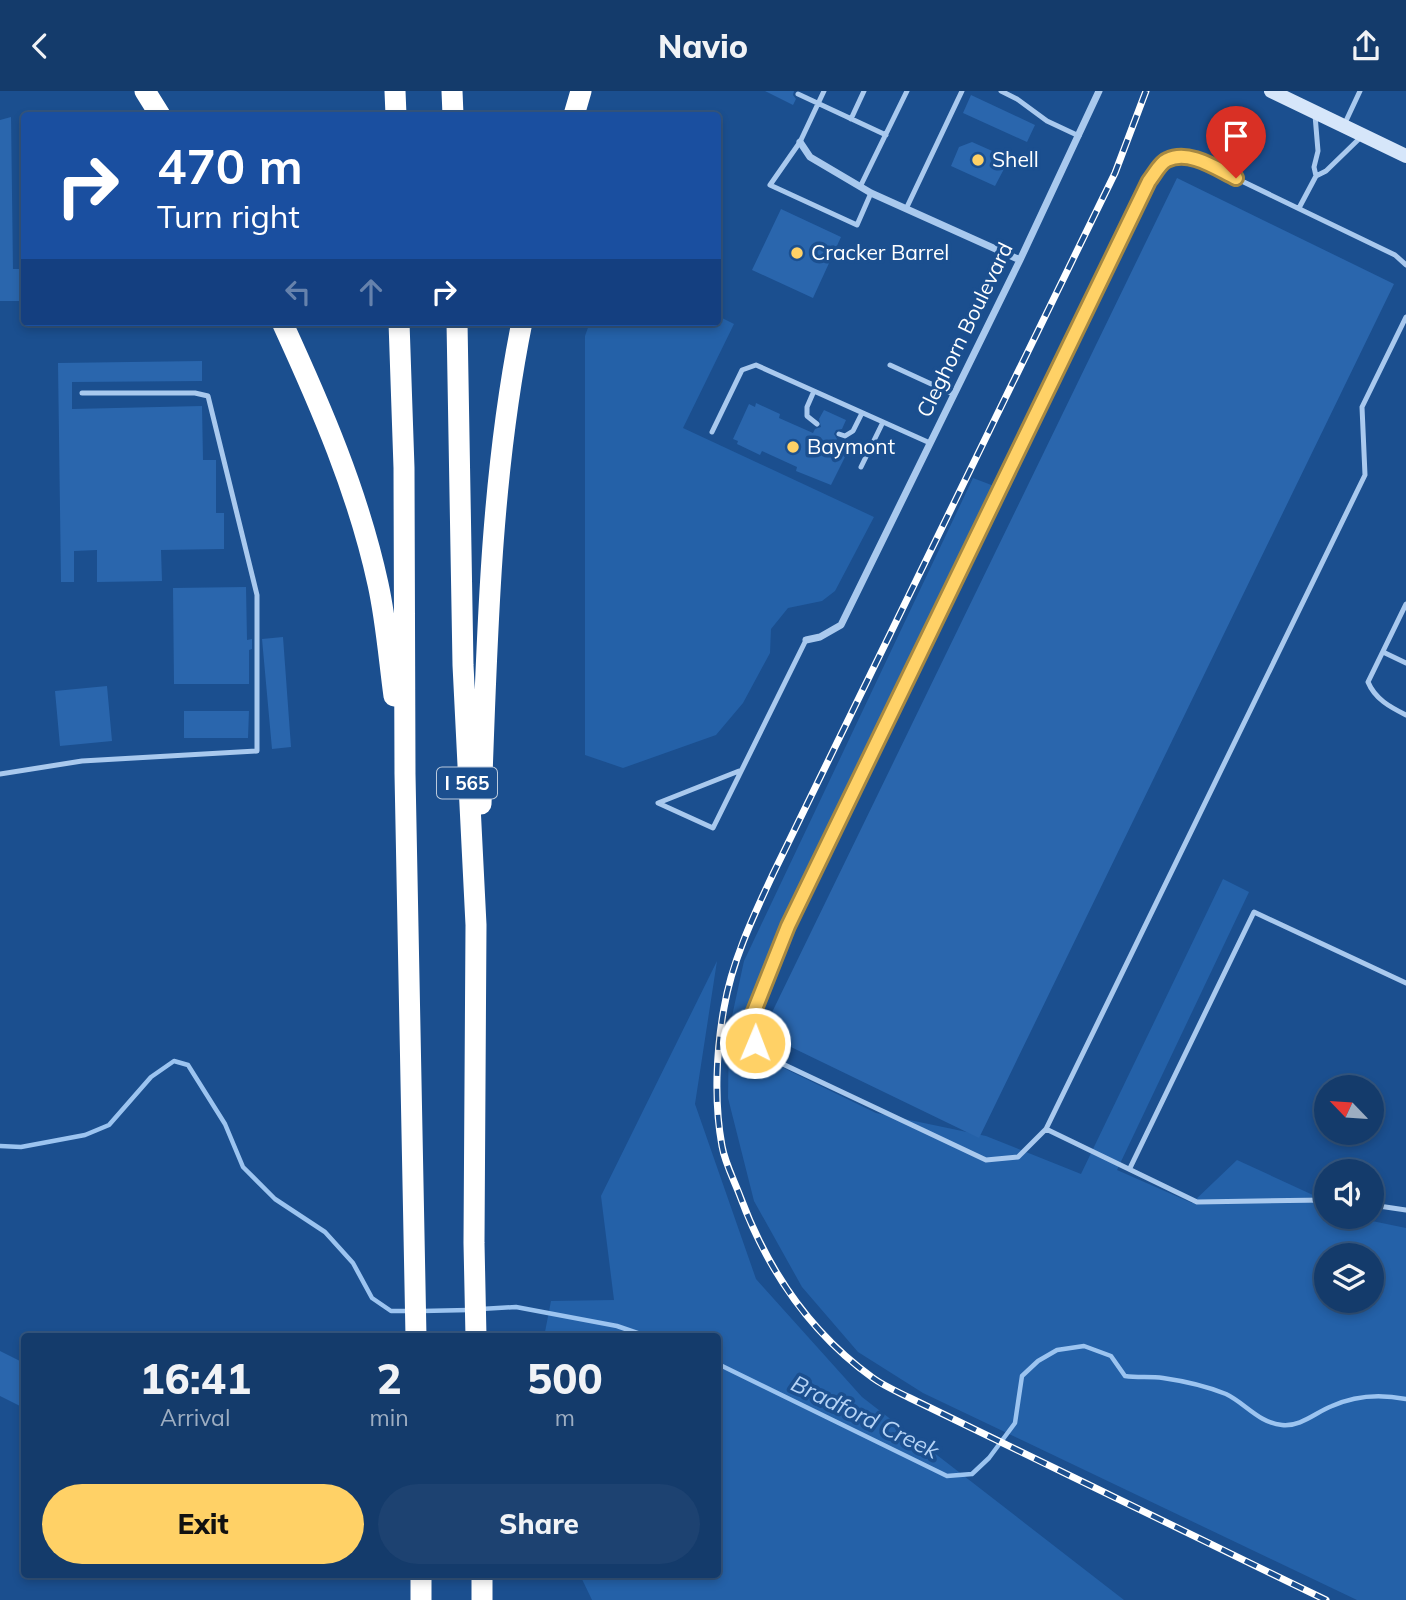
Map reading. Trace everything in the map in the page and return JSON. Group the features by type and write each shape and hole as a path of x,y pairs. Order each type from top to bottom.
{"highway":[{"path":"145,91 158,112"},
{"path":"395,91 396,112"},
{"path":"452,91 453,112"},
{"path":"575,112 581,91"},
{"path":"284,326 324,413 358,506 378,586 405,774"},
{"path":"399,326 404,468 405,774 416,1333"},
{"name":"I 565","path":"457,326 463,665 476,925 476,1333"},
{"path":"476,925 494,519 502,439 521,326"},
{"path":"421,1578 421,1600"},
{"path":"482,1578 482,1600"}],"main road":[{"path":"1271,91 1406,156"}],"street":[{"name":"Cleghorn Boulevard","path":"806,641 841,625 1020,260 1099,91"},
{"path":"800,142 810,157 871,193 1020,260"}],"lane":[{"path":"824,91 800,142 770,185 857,225 871,193"},
{"path":"850,118 864,91"},
{"path":"860,187 907,91"},
{"path":"906,209 962,91"},
{"path":"1001,91 1047,121 1079,136"},
{"path":"1343,126 1360,91"},
{"path":"798,94 886,135"},
{"path":"1315,112 1318,151 1314,167 1316,176"},
{"path":"1299,208 1316,176 1326,171 1363,135"},
{"path":"1406,265 1395,255 1194,158 1181,156 1166,160 1149,181 788,926 749,1024 755,1043 770,1058 986,1160 1018,1157 1046,1129 1364,475 1362,407 1406,317"},
{"path":"712,432 742,370 756,365 930,443"},
{"path":"890,365 953,394"},
{"path":"814,391 807,407 807,416 817,424"},
{"path":"0,774 82,761 257,751 257,596 208,396 195,393 82,393"},
{"path":"839,434 845,436 853,431 862,413"},
{"path":"861,467 883,422"},
{"path":"1406,604 1368,682 1373,694 1406,715"},
{"path":"740,771 658,803 713,828 806,641"},
{"path":"1382,652 1406,663"},
{"path":"1130,1168 1254,912 1406,983"},
{"path":"1046,1129 1197,1202 1314,1200"},
{"path":"1384,1207 1406,1210"}],"shaded area":[{"path":"721,318 734,324 683,428 874,517 835,591 822,601 788,608 771,629 770,653 743,703 716,735 623,768 585,755 585,336 589,326 721,326"},
{"path":"973,478 994,486 758,979 749,1029 759,1056 876,1113 986,1136 1081,1174 1223,879 1249,892 1117,1170 1192,1203 1237,1160 1314,1195 1314,1229 1384,1229 1384,1223 1406,1228 1406,1600 1357,1600 923,1393 858,1352 802,1287 754,1201 728,1098 729,1030 744,961"},
{"path":"717,961 695,1104 756,1279 862,1397 1124,1600 592,1600 581,1578 721,1578 721,1333 545,1333 551,1301 614,1300 601,1196"}],"building":[{"path":"765,91 794,91 796,99 793,105"},
{"name":"Shell","path":"971,95 1035,125 1027,142 963,113"},
{"path":"11,117 13,269 21,269 21,301 0,301 0,120"},
{"name":"Shell","path":"972,142 999,154 1005,167 995,186 951,166 959,147"},
{"path":"1177,178 1394,284 979,1138 762,1033"},
{"name":"Cracker Barrel","path":"781,209 841,237 813,298 752,270"},
{"path":"202,361 202,381 72,382 72,409 202,406 203,460 216,460 216,513 224,513 224,549 161,550 162,581 97,582 97,550 74,551 74,582 61,582 58,363"},
{"name":"Baymont","path":"756,403 780,414 779,418 813,433 821,427 819,419 824,410 846,420 842,429 836,430 834,434 837,439 835,443 849,449 831,485 796,471 797,467 762,451 760,455 737,444 738,441 733,439 749,404 755,407"},
{"path":"246,587 247,640 252,639 252,649 249,650 249,684 174,684 173,588"},
{"path":"283,637 291,747 272,749 262,639"},
{"path":"107,686 112,741 60,746 55,691"},
{"path":"184,711 249,711 248,738 184,738"},
{"path":"0,1351 21,1362 21,1406 0,1396"}],"waterway":[{"name":"Bradford Creek","path":"0,1146 21,1147 85,1135 109,1125 151,1077 174,1061 188,1065 225,1124 243,1167 275,1199 325,1232 353,1263 372,1298 391,1311 409,1311"},
{"name":"Bradford Creek","path":"481,1309 516,1307 617,1326 637,1333"},
{"name":"Bradford Creek","path":"422,1311 469,1310"},
{"name":"Bradford Creek","path":"721,1365 947,1476 972,1474 989,1458 1015,1423 1022,1376 1038,1361 1057,1350 1084,1346 1111,1356 1125,1376 1163,1378 1211,1389 1233,1398 1266,1421 1282,1425 1296,1424 1341,1402 1359,1398 1387,1396 1406,1399"}],"railway":[{"path":"1146,91 1115,173 751,923 732,973 721,1025 717,1077 719,1130 730,1171 751,1223 777,1274 829,1340 873,1378 1326,1600"}],"place":[{"name":"Shell","path":"978,160"},
{"name":"Cracker Barrel","path":"797,253"},
{"name":"Baymont","path":"793,447"}],"route":[{"path":"755,1043 749,1024 788,926 1149,181 1166,160 1181,156 1194,158 1236,178"}]}
